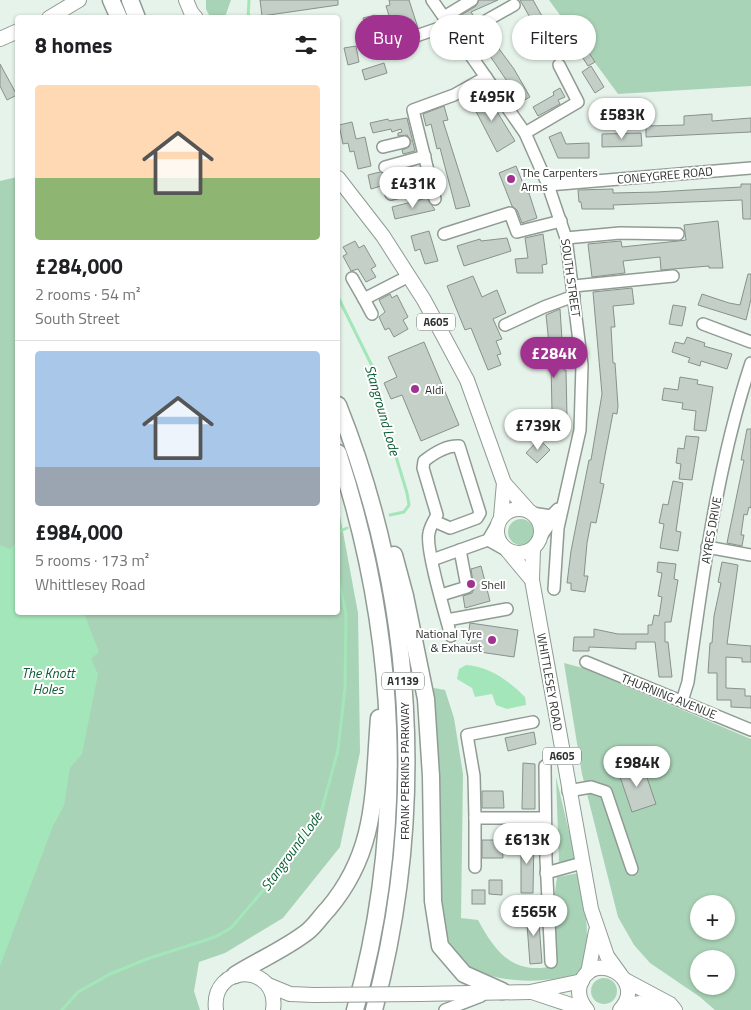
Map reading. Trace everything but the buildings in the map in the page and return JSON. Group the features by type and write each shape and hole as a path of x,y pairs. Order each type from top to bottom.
{"highway":[{"path":"112,0 118,15"},
{"path":"130,0 136,15"},
{"name":"FRANK PERKINS PARKWAY","path":"340,411 374,512 393,601 406,706 407,795 404,846 386,965 374,1010"},
{"name":"FRANK PERKINS PARKWAY","path":"340,460 368,559 384,659 390,755 386,845 368,962 355,1010"},
{"name":"A1139","path":"374,512 392,547 405,596 426,699 432,776 433,900 440,946 464,974 502,991"},
{"name":"A1139","path":"235,975 285,948 310,930 347,886 358,864 373,811 384,659"}],"main road":[{"path":"65,14 79,0"},
{"path":"186,0 193,15"},
{"path":"0,39 15,32"},
{"name":"A605","path":"340,181 382,236 409,276 467,380 504,483 540,524 537,543"},
{"name":"A605","path":"504,483 497,536 505,549 532,580"},
{"path":"500,519 514,509 530,512"},
{"path":"505,549 520,554 537,543"},
{"name":"WHITTLESEY ROAD","path":"537,543 532,580 568,791 596,931 607,956 623,977 670,1004 675,1010"},
{"name":"WHITTLESEY ROAD","path":"585,977 596,931"},
{"name":"A605","path":"530,992 585,977 594,969 608,968 623,977"},
{"path":"216,1010 217,993 221,985 235,975 253,975 268,985 274,997 274,1010"},
{"name":"A605","path":"585,977 580,997 586,1010"},
{"path":"622,1008 628,993 623,977"},
{"name":"A605","path":"268,985 290,994 308,995 530,992 586,1010"},
{"name":"A605","path":"274,1010 291,997 308,995"},
{"path":"622,1008 639,1004 666,1010"}],"street":[{"name":"SOUTH STREET","path":"432,0 442,15"},
{"path":"453,15 472,0"},
{"path":"496,15 514,5"},
{"name":"SOUTH STREET","path":"474,60 525,133 548,185 566,238 574,291 582,365 580,430 564,502 537,543"},
{"path":"525,133 578,102 559,65"},
{"path":"435,199 426,156 412,140 413,110 454,95 486,77"},
{"path":"383,147 412,140"},
{"path":"385,166 426,156"},
{"name":"CONEYGREE ROAD","path":"548,185 751,168"},
{"path":"391,194 432,183"},
{"path":"444,234 510,213 516,232 561,221"},
{"path":"566,238 620,233 678,234"},
{"path":"364,299 409,276"},
{"path":"505,325 574,291 672,276"},
{"path":"352,278 372,314"},
{"path":"703,324 751,342"},
{"name":"AYRES DRIVE","path":"682,701 688,682 707,547 733,426 751,363"},
{"path":"434,521 450,528 477,518 480,513 459,446 452,446 435,452 424,461 423,468 437,515 434,521 428,534 432,560 451,636"},
{"path":"530,512 551,516 564,502"},
{"path":"551,581 558,528 564,502"},
{"path":"432,560 488,540 500,519"},
{"path":"488,540 505,549"},
{"path":"707,547 751,555"},
{"path":"441,595 467,587 460,550"},
{"path":"447,620 507,609"},
{"name":"THURNING AVENUE","path":"586,662 751,730"},
{"path":"475,867 474,776 467,735 533,722"},
{"path":"545,766 546,873 551,962"},
{"path":"568,791 592,787 606,792 632,868"},
{"path":"475,818 545,818"},
{"path":"546,873 582,864"},
{"path":"445,1010 476,997 502,991"}],"shaded area":[{"path":"206,0 231,0 226,15 209,15 206,9"},
{"path":"549,0 751,0 751,86 618,94 593,60 596,60 596,15 560,15"},
{"path":"15,177 15,615 340,615 340,516 358,613 360,752 340,847 283,918 225,953 199,962 194,991 200,1010 0,1010 0,181"},
{"path":"521,519 530,523 534,532 530,541 521,545 512,541 508,532 512,523"},
{"path":"564,663 583,668 751,739 751,1010 715,1010 697,995 735,995 735,950 690,950 690,990 650,963 634,945 618,917 582,774"},
{"path":"434,688 445,690 454,718 463,774 461,918 478,920 492,942 507,959 527,967 554,966 551,897 555,892 557,877 579,873 587,935 587,947 582,972 566,977 526,981 505,979 485,974 467,966 453,953 444,937 440,910"},
{"path":"556,777 576,861 559,862"},
{"path":"604,978 613,982 617,991 613,1000 604,1004 595,1000 591,991 595,982"}],"water":[{"name":"The Knott Holes","path":"15,544 15,615 85,615 99,652 91,659 98,674 82,754 70,768 64,806 53,826 0,966 0,545 10,549"},
{"path":"466,665 483,668 498,675 525,697 526,705 507,709 496,705 492,694 475,697 472,688 457,679 459,669"}],"waterway":[{"name":"Stanground Lode","path":"248,15 249,0"},
{"name":"Stanground Lode","path":"340,301 374,370 378,397 407,493 409,505 404,512 390,515"},
{"name":"Stanground Lode","path":"340,531 347,528"},
{"name":"Stanground Lode","path":"62,1010 78,992 110,974 147,959 215,937 231,928 272,880 322,809 338,750 345,688 346,614 340,586"}],"place":[{"name":"The Carpenters Arms","path":"511,179"},
{"name":"Aldi","path":"415,389"},
{"name":"Shell","path":"471,584"},
{"name":"National Tyre & Exhaust","path":"492,640"}]}
